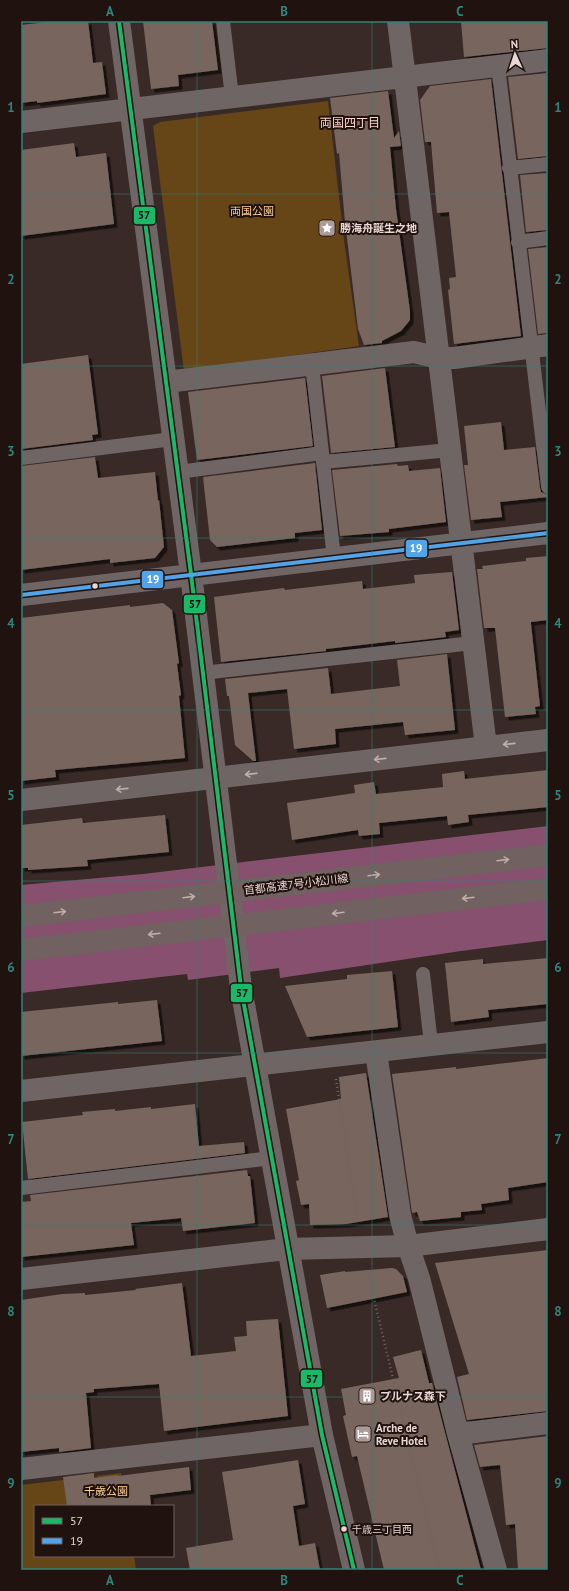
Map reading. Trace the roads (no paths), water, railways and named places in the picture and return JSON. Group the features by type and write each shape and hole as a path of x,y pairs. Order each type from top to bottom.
{"highway":[{"name":"首都高速7号小松川線","path":"21,916 548,855"},
{"path":"21,950 548,888"}],"street":[{"path":"119,21 191,574 241,988 287,1249 322,1435 354,1570"},
{"path":"398,21 486,747"},
{"path":"21,122 548,60"},
{"path":"166,382 414,352 439,358 454,358 540,347"},
{"path":"21,595 548,533"},
{"path":"21,800 548,740"},
{"path":"21,1091 548,1032"},
{"path":"376,1052 400,1215 408,1246 419,1278 458,1434 496,1570"},
{"path":"21,1279 287,1249 408,1246 548,1229"},
{"path":"458,1434 548,1423"},
{"path":"21,1469 322,1435"}],"lane":[{"path":"223,21 232,97"},
{"path":"498,66 518,242 540,347 548,487"},
{"path":"509,168 548,164"},
{"path":"518,242 548,238"},
{"path":"312,365 334,558"},
{"path":"21,458 173,439"},
{"path":"178,472 322,458 450,450"},
{"path":"202,673 473,643"},
{"path":"423,974 431,1044"},
{"path":"21,1188 272,1158"}],"place":[{"name":"勝海舟誕生之地","path":"327,228"},
{"name":"プルナス森下","path":"367,1396"},
{"name":"Arche de Reve Hotel","path":"363,1434"},
{"name":"千歳三丁目西","path":"344,1529"}],"district":[{"name":"両国四丁目","path":"350,123"}],"park label":[{"name":"両国公園","path":"252,211"},
{"name":"千歳公園","path":"106,1491"}]}
